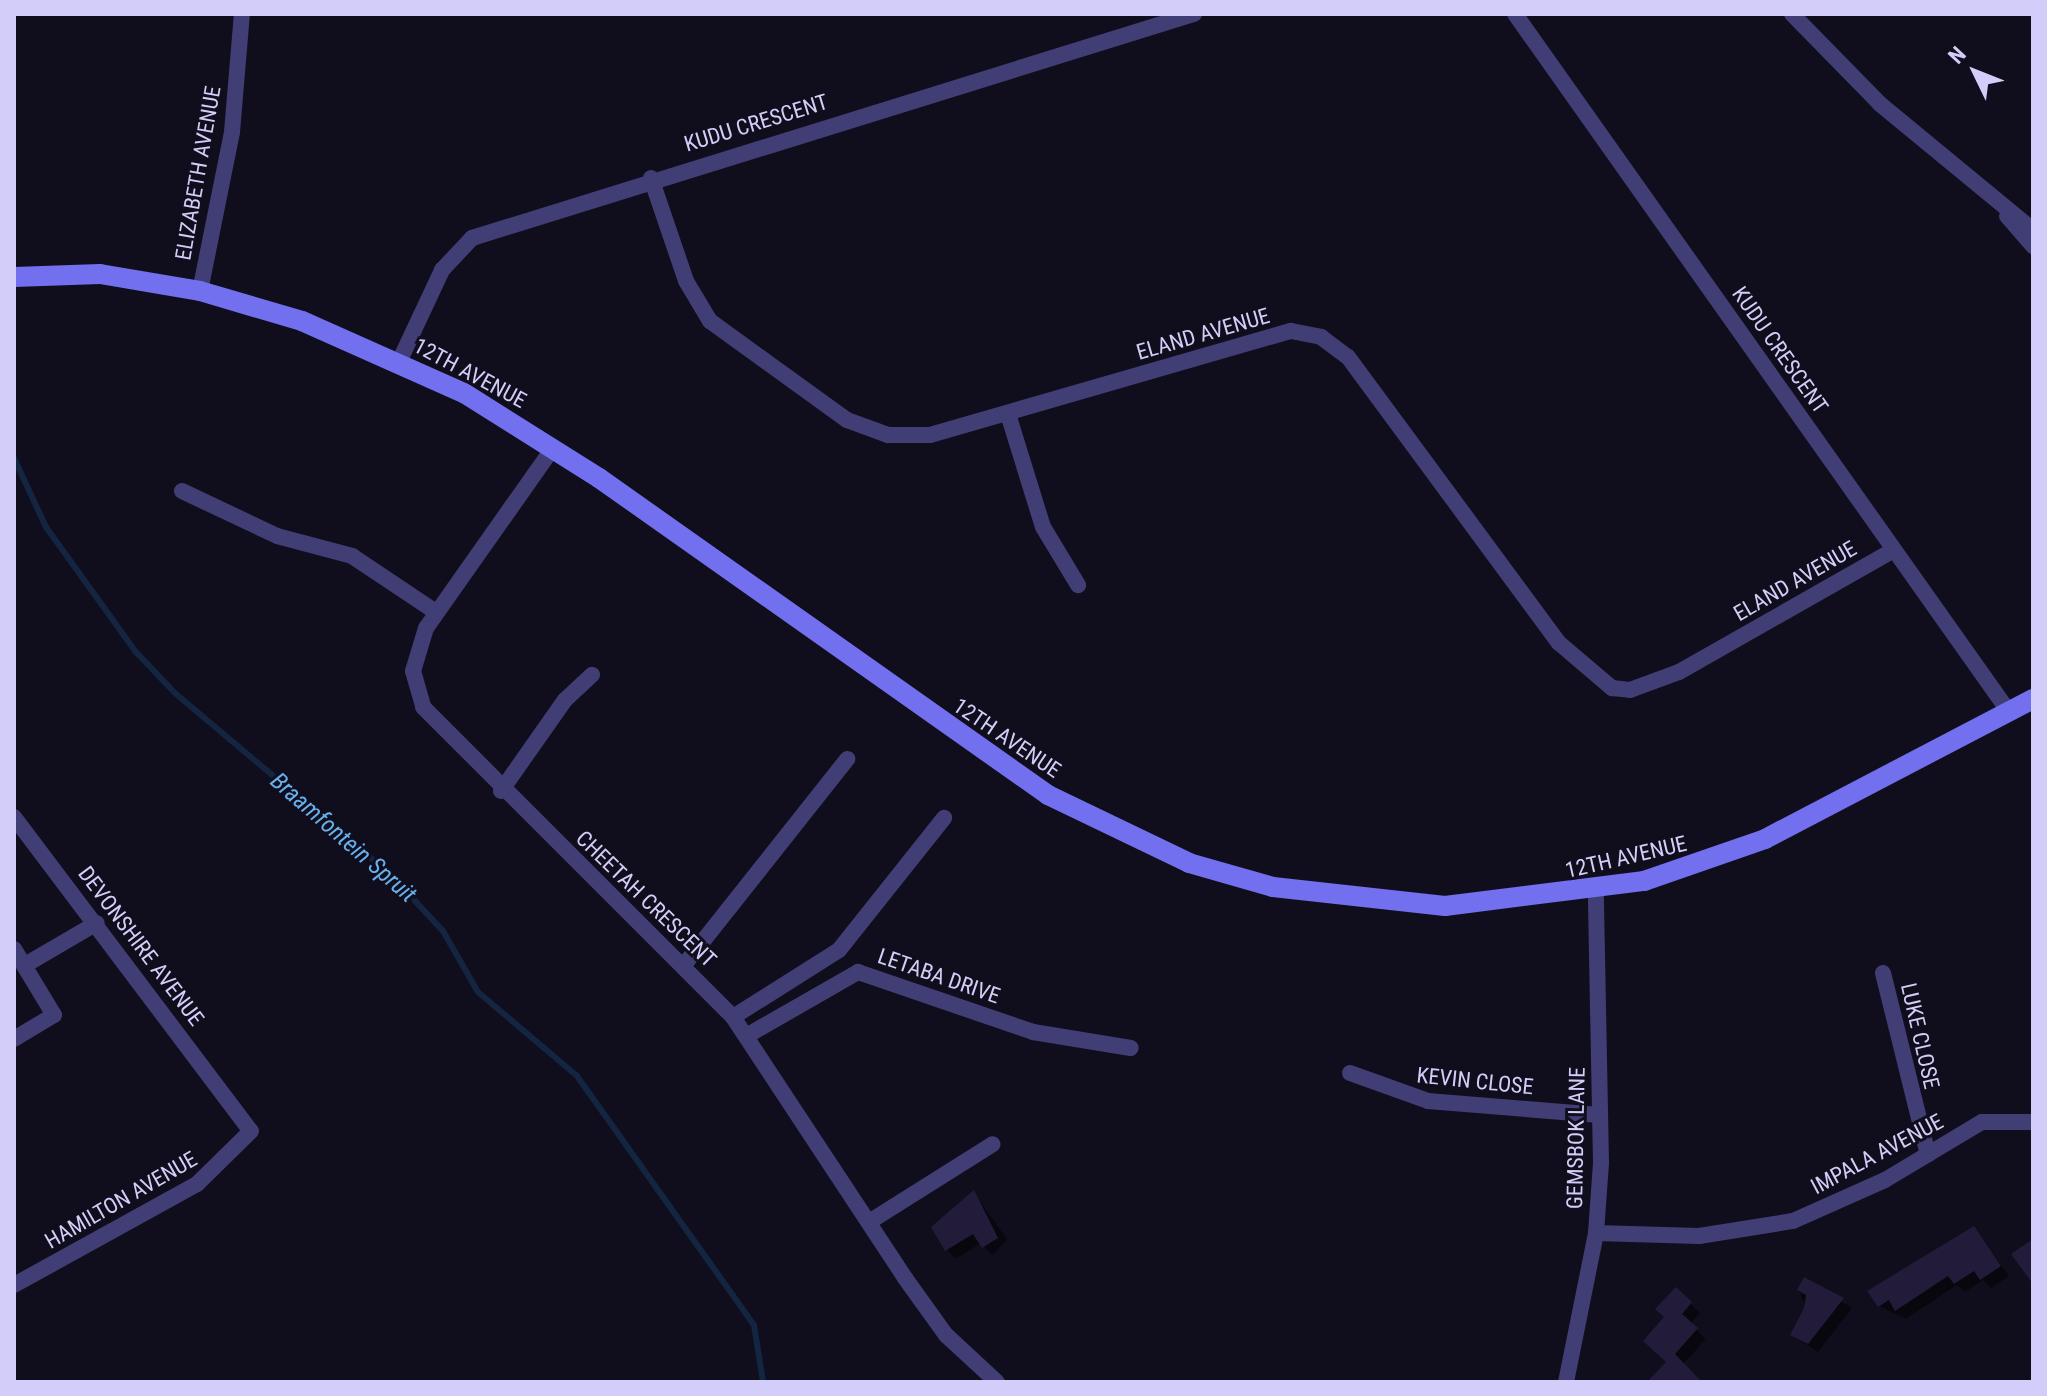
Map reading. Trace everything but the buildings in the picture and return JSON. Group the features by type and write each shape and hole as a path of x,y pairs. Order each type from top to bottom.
{"street":[{"name":"ELIZABETH AVENUE","path":"200,291 232,132 242,14"},
{"name":"KUDU CRESCENT","path":"399,362 442,270 472,238 651,178 1194,14"},
{"name":"KUDU CRESCENT","path":"1515,14 2009,712"},
{"path":"1792,14 1848,75 2006,214 2033,246"},
{"name":"ELAND AVENUE","path":"651,178 686,281 710,321 847,420 907,437 1008,414 1291,331 1321,337 1348,357 1559,643 1612,688 1652,685 1894,550"},
{"path":"2006,214 2033,230"},
{"name":"12TH AVENUE","path":"14,277 100,274 200,291 302,321 399,362 553,448 962,738 1114,832 1273,887 1374,902 1445,906 1596,892 1691,869 1765,839 2033,699"},
{"path":"1008,414 1043,527 1078,585"},
{"name":"CHEETAH CRESCENT","path":"553,448 436,612 417,650 416,690 435,724 684,965 733,1017 748,1035 946,1335 997,1382"},
{"path":"182,491 277,536 352,556 436,612"},
{"path":"501,791 565,700 592,675"},
{"path":"684,965 847,759"},
{"name":"DEVONSHIRE AVENUE","path":"14,817 232,1104"},
{"path":"733,1017 839,950 944,818"},
{"name":"GEMSBOK LANE","path":"1566,1382 1596,1233 1599,1115 1596,892"},
{"path":"25,965 97,923"},
{"path":"14,949 54,1015 14,1039"},
{"name":"LETABA DRIVE","path":"748,1035 858,972 1033,1032 1131,1048"},
{"name":"LUKE CLOSE","path":"1883,973 1928,1155"},
{"name":"KEVIN CLOSE","path":"1350,1073 1428,1101 1599,1115"},
{"name":"HAMILTON AVENUE","path":"14,1285 216,1171 251,1131 232,1104"},
{"name":"IMPALA AVENUE","path":"1596,1233 1699,1236 1793,1221 1928,1155 1982,1122 2033,1122"},
{"path":"869,1222 993,1144"}],"waterway":[{"name":"Braamfontein Spruit","path":"14,458 46,527 135,651 176,694 390,874 443,931 478,992 577,1076 754,1325 763,1382"}]}
